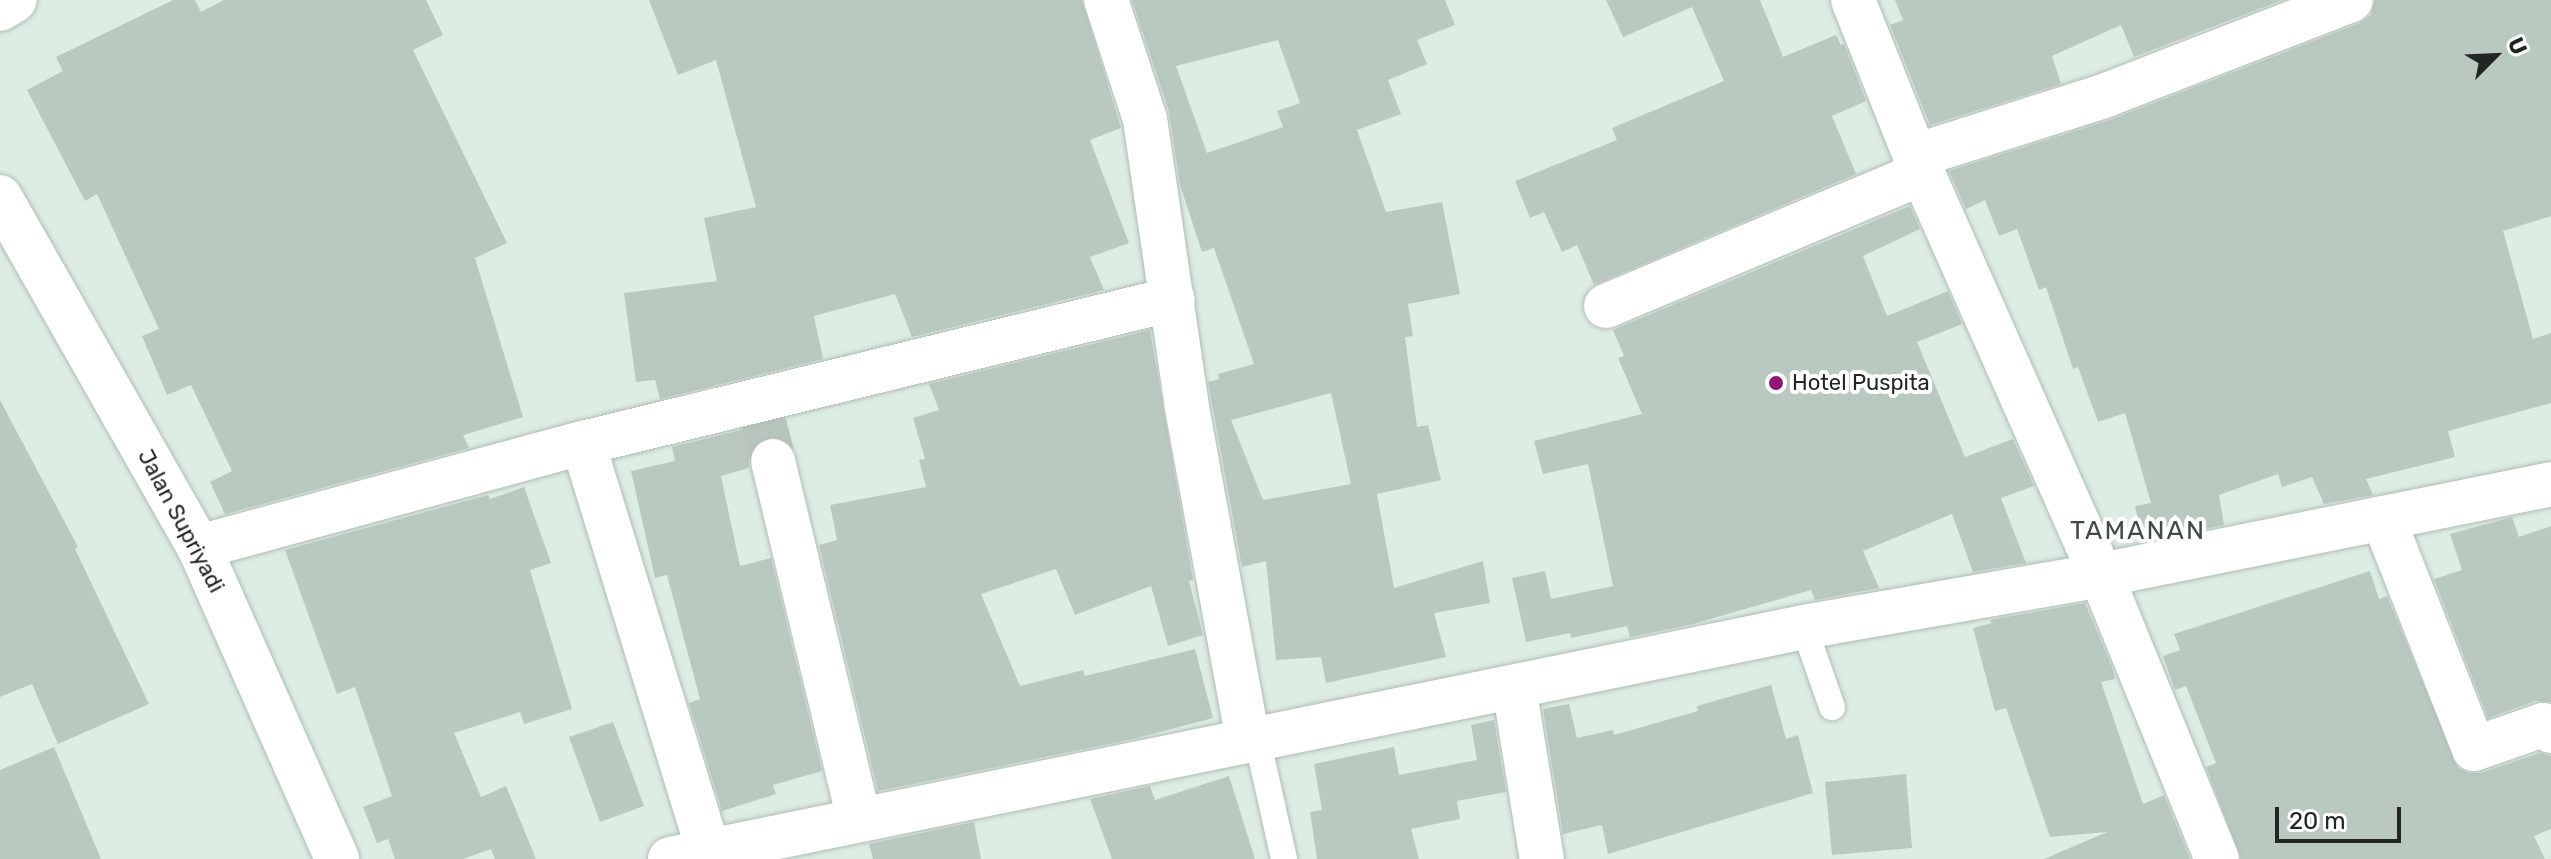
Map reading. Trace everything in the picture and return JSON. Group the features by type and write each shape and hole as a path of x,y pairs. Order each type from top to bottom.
{"main road":[{"path":"0,9 15,0"},
{"path":"1106,0 1145,119 1187,408 1252,739"},
{"path":"1853,0 1919,164 2101,575 2217,859"},
{"path":"1606,306 1919,164 2351,0"},
{"name":"Jalan Supriyadi","path":"0,197 199,547 337,859"},
{"path":"199,547 583,443 760,409 1173,299"},
{"path":"583,443 689,854 1804,627 2101,575 2551,484"},
{"path":"773,461 859,818"},
{"path":"2383,518 2472,747 2481,749 2543,725 2551,731"},
{"path":"1514,687 1542,859"}],"lane":[{"path":"1804,627 1832,707"},
{"path":"1252,739 1284,859"}],"building":[{"path":"173,0 195,0 201,12 224,0 426,0 443,35 413,50 507,243 475,258 523,417 463,435 469,448 225,514 210,482 232,471 191,385 167,395 142,336 159,329 97,194 85,201 27,90 63,71 56,57"},
{"path":"649,0 1082,0 1121,128 1090,140 1129,243 1090,257 1104,290 912,337 895,294 814,316 823,359 660,399 655,380 636,382 624,293 717,281 704,218 756,207 716,60 678,75"},
{"path":"1132,0 1445,0 1455,25 1417,40 1427,64 1388,80 1401,114 1357,130 1386,212 1442,202 1460,294 1408,304 1413,336 1405,337 1417,427 1428,425 1441,480 1377,494 1394,588 1483,561 1490,603 1434,613 1446,657 1326,683 1321,657 1276,660 1266,561 1242,567 1208,382 1219,379 1218,374 1254,364 1214,248 1202,252 1180,185 1169,111","holes":["1278,40 1300,103 1277,111 1283,127 1207,153 1176,66","1331,393 1351,484 1263,500 1231,420"]},
{"path":"1606,0 1760,0 1783,57 1836,35 1841,45 1844,44 1866,101 1832,116 1856,174 1594,285 1577,245 1562,252 1544,212 1530,218 1515,181 1617,140 1612,128 1724,81 1692,7 1623,37"},
{"path":"1895,0 2282,0 2134,57 2121,25 2052,56 2061,84 1930,125 1890,25 1903,20"},
{"path":"2375,0 2551,0 2551,216 2503,231 2533,339 2551,333 2551,403 2448,431 2455,457 2366,479 2373,495 2324,504 2312,477 2282,487 2278,474 2219,495 2224,525 2143,541 2135,506 2151,503 2125,413 2098,422 2078,367 2073,369 2046,287 2039,290 2017,229 1999,236 1985,200 1966,209 1949,171 2110,120 2360,23 2371,15"},
{"path":"1910,206 1920,229 1863,256 1887,316 1948,291 1962,324 1917,342 1965,457 2013,439 2034,486 2001,498 2026,563 1973,572 1952,514 1863,551 1879,588 1815,600 1811,590 1689,625 1630,637 1627,626 1571,638 1570,633 1526,642 1512,578 1545,571 1551,599 1613,586 1588,464 1543,474 1534,441 1642,414 1618,358 1624,356 1613,330"},
{"path":"1150,330 1193,580 1189,581 1203,635 1168,646 1151,586 1075,615 1056,569 981,594 1020,686 1083,670 1085,676 1195,649 1213,718 1133,739 878,791 819,545 837,540 830,505 926,487 919,460 925,459 913,418 939,410 929,384"},
{"path":"0,400 78,547 75,549 149,704 58,744 32,684 0,697"},
{"path":"786,419 794,449 781,437 766,437 755,443 749,453 749,468 721,476 740,566 771,558 822,771 773,785 776,794 722,811 689,703 700,699 667,575 655,578 631,471 675,461 672,447"},
{"path":"524,487 551,563 530,570 572,709 524,724 520,712 454,733 481,797 506,786 536,859 495,859 491,849 463,859 395,859 388,839 377,843 363,807 392,796 355,687 337,694 285,550 488,495 490,499"},
{"path":"2512,517 2519,537 2551,526 2551,702 2535,701 2488,718 2434,579 2462,570 2450,534"},
{"path":"2370,571 2379,599 2387,596 2458,768 2469,773 2481,773 2540,753 2551,756 2551,829 2534,836 2545,859 2241,859 2206,767 2216,763 2186,686 2175,690 2163,656 2180,650 2174,634"},
{"path":"2085,603 2112,667 2115,679 2101,682 2143,804 2164,795 2190,859 2044,859 2107,832 2050,837 2006,708 1995,711 1973,628 1992,623 1990,620"},
{"path":"1771,685 1786,739 1798,735 1813,793 1608,854 1602,825 1563,834 1543,709 1569,704 1577,738 1613,730 1614,735 1698,711 1697,706"},
{"path":"1494,720 1506,792 1457,801 1460,819 1411,829 1419,859 1317,859 1310,812 1322,810 1314,764 1394,747 1399,775 1477,760 1471,725"},
{"path":"613,722 644,806 600,822 569,737"},
{"path":"54,747 101,859 0,859 0,770"},
{"path":"1906,774 1912,848 1832,855 1825,782"},
{"path":"1229,776 1255,859 1112,859 1090,799 1150,786 1155,800"},
{"path":"974,822 981,859 873,859 869,844"}],"tunnel":[{"path":"762,418 773,461"}],"place":[{"name":"Hotel Puspita","path":"1776,383"}],"district":[{"name":"TAMANAN","path":"2138,531"}]}
